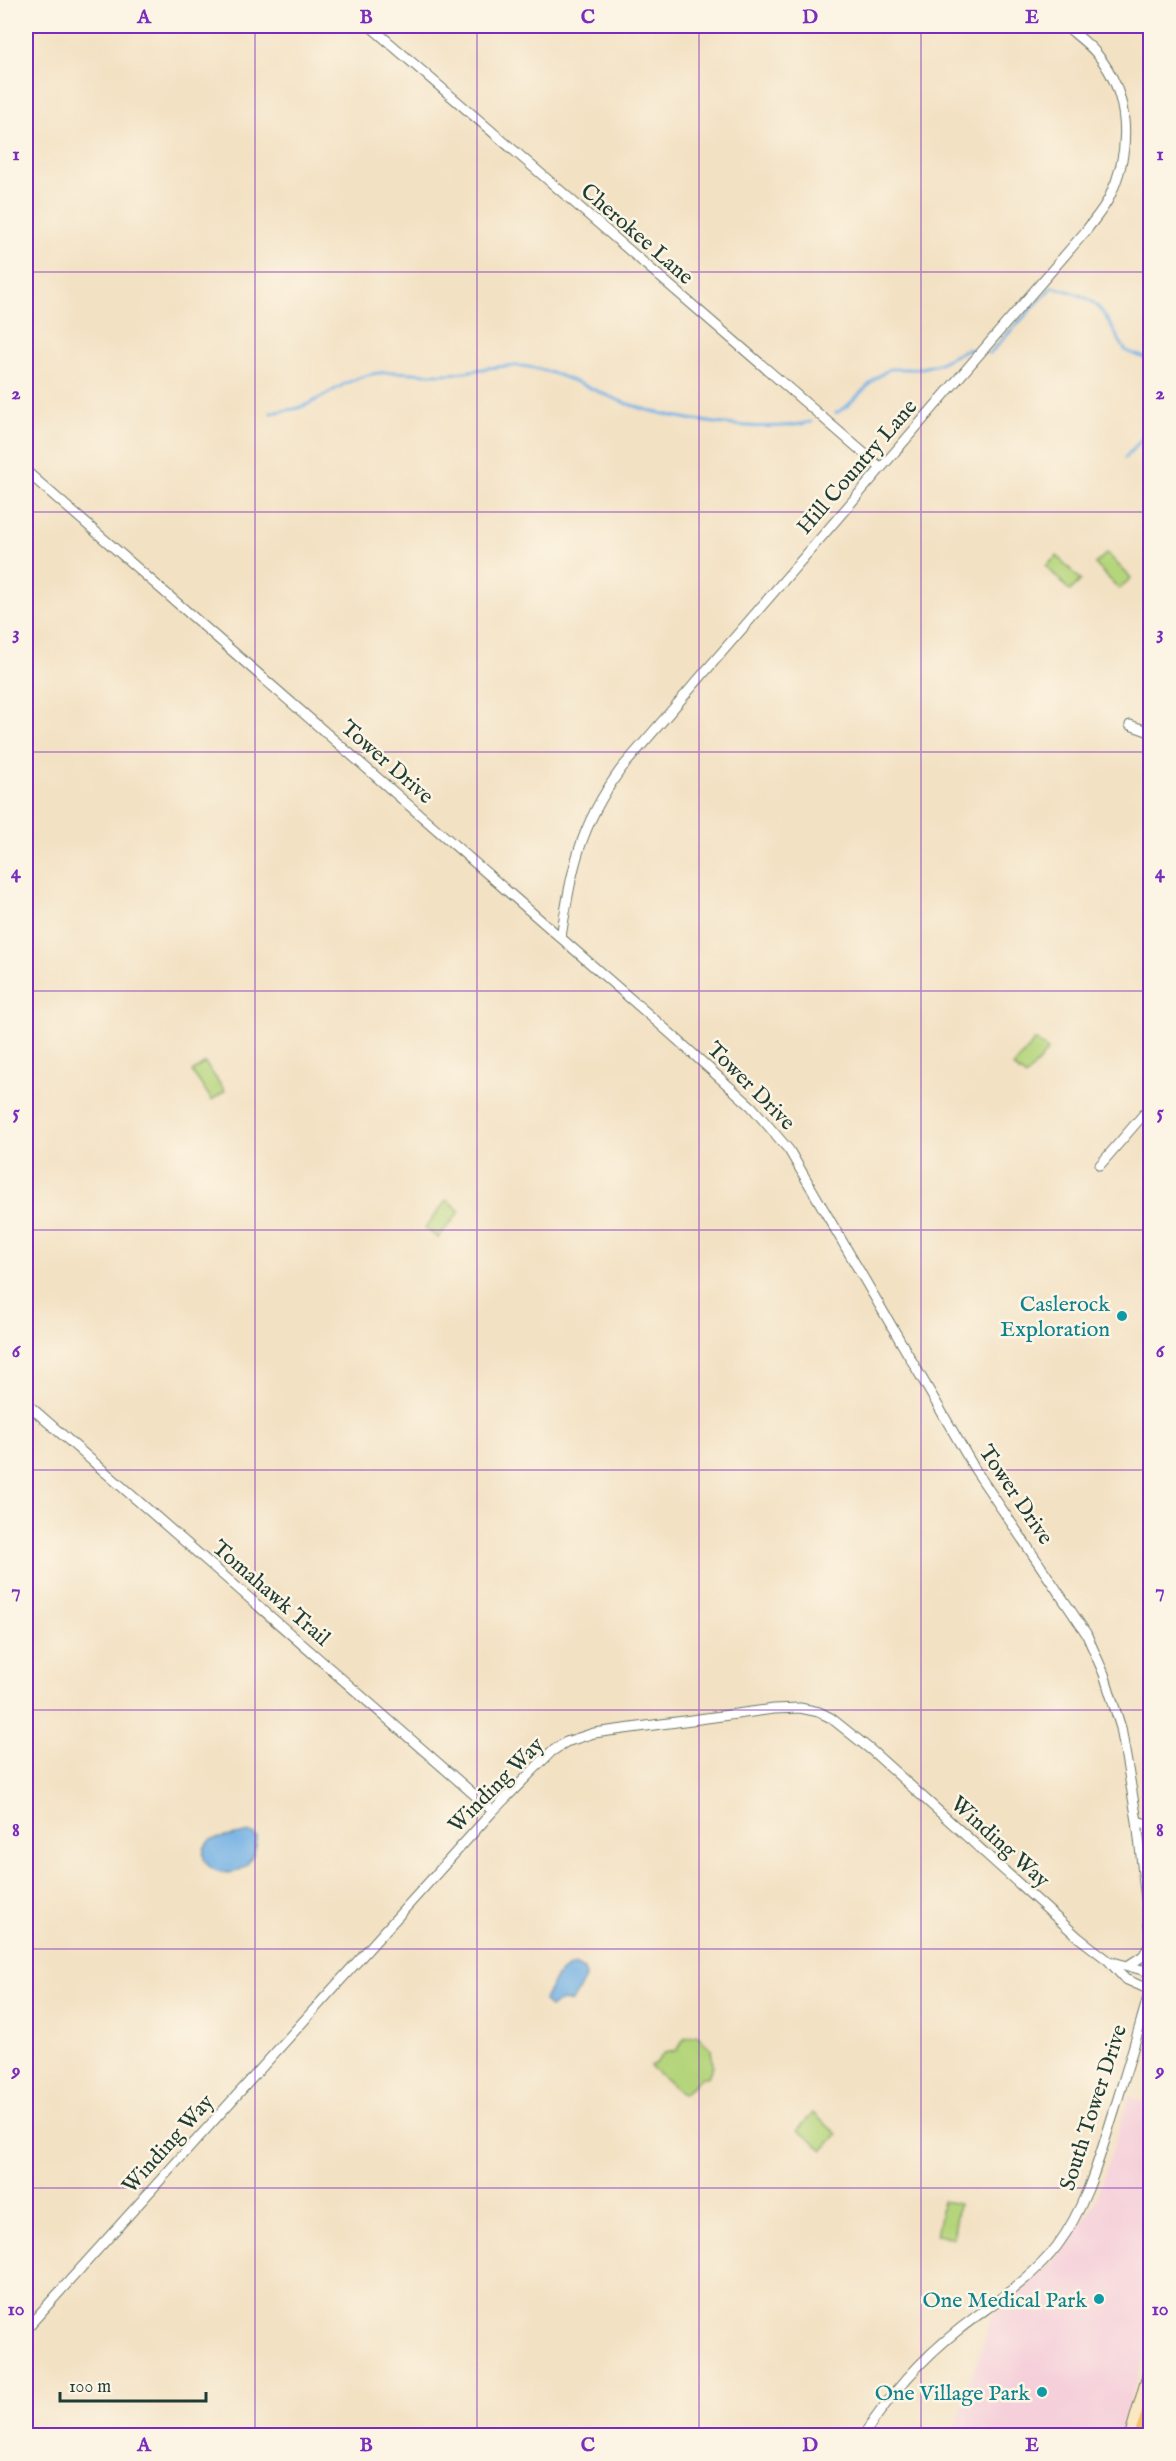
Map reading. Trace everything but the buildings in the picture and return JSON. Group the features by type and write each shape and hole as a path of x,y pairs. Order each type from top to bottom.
{"highway":[{"path":"1142,2436 1150,2414"}],"main road":[{"path":"1131,2436 1150,2374"}],"street":[{"name":"Cherokee Lane","path":"370,26 881,468"},
{"name":"Hill Country Lane","path":"561,937 575,856 590,819 606,789 645,738 1085,232 1108,200 1124,155 1125,134 1121,102 1110,73 1097,54 1066,26"},
{"name":"Tower Drive","path":"26,471 561,937 752,1107 789,1150 976,1471 1086,1633 1104,1674 1121,1728 1137,1821 1150,1935"},
{"path":"1130,725 1150,732"},
{"path":"1100,1165 1150,1107"},
{"name":"Tomahawk Trail","path":"26,1403 493,1811"},
{"name":"Winding Way","path":"26,2329 493,1811 551,1752 566,1742 594,1733 774,1709 800,1708 819,1712 831,1718 871,1750 1079,1938 1109,1961 1125,1979 1150,1990"},
{"path":"1137,1821 1150,1825"},
{"path":"1130,1965 1143,1956 1150,1945"},
{"name":"Winding Way","path":"1109,1961 1150,1972"},
{"name":"South Tower Drive","path":"863,2436 899,2385 930,2354 1018,2286 1056,2247 1068,2228 1099,2160 1150,1990"}],"shaded area":[{"path":"1129,2097 1150,2103 1150,2337 1120,2435 953,2435 992,2315 1055,2261 1095,2203"}],"green space":[{"path":"1107,553 1131,578 1119,589 1095,564"},
{"path":"1057,556 1081,580 1070,591 1046,566"},
{"path":"1035,1040 1048,1050 1026,1077 1013,1067"},
{"path":"205,1063 225,1091 212,1100 192,1072"},
{"path":"447,1200 460,1211 438,1238 425,1228"},
{"path":"697,2035 711,2049 713,2066 708,2076 700,2079 682,2094 650,2066 656,2063 664,2053 676,2051 685,2038"},
{"path":"813,2113 837,2134 823,2150 798,2130"},
{"path":"943,2201 959,2204 953,2238 936,2235"}],"water":[{"path":"246,1833 253,1834 257,1838 252,1856 244,1867 233,1872 221,1872 211,1868 205,1860 204,1851 210,1840"},
{"path":"574,1965 584,1970 586,1976 572,2002 562,2000 550,2008 544,2000 552,1984 563,1971"}],"waterway":[{"path":"989,354 1052,287 1083,296 1092,302 1105,316 1126,351 1150,360"},
{"path":"836,413 889,369 918,369 938,364 967,349 972,351"},
{"path":"271,413 307,405 350,382 377,373 445,374 493,367 521,366 548,372 628,404 694,420 744,426 791,425 811,422"},
{"path":"1125,458 1150,430"}],"place":[{"name":"Caslerock Exploration","path":"1122,1316"},
{"name":"One Medical Park","path":"1099,2299"},
{"name":"One Village Park","path":"1042,2392"}]}
